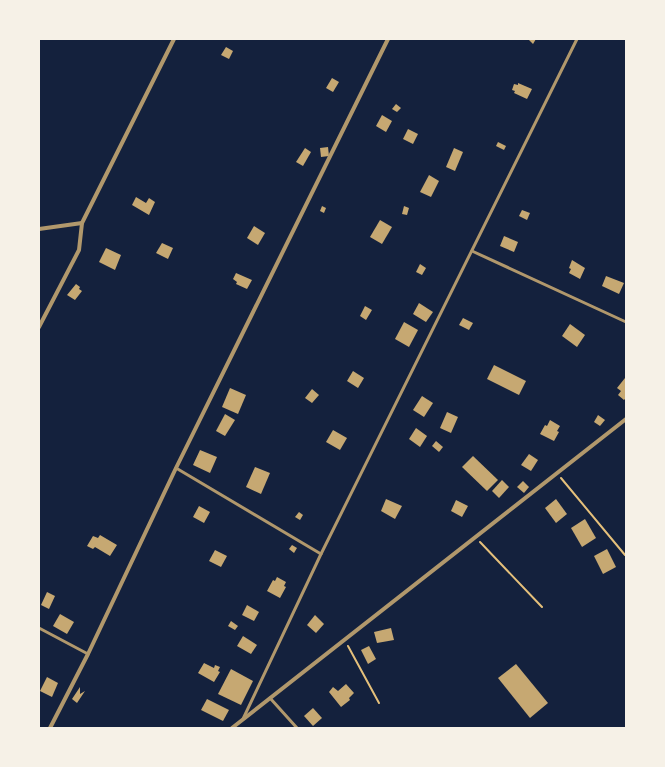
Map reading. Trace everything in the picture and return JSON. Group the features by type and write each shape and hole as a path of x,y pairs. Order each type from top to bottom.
{"street":[{"path":"39,327 78,250 82,223 174,39"},
{"path":"50,728 88,654 176,468 388,39"},
{"path":"39,229 82,223"},
{"path":"232,728 626,419"}],"lane":[{"path":"242,720 321,554 577,39"},
{"path":"472,251 626,322"},
{"path":"176,468 321,554"},
{"path":"39,628 88,654"},
{"path":"270,698 297,728"}],"path":[{"path":"556,473 625,555"},
{"path":"475,537 542,608"},
{"path":"344,640 379,703"}],"building":[{"path":"528,39 536,39 533,44"},
{"path":"226,47 233,51 229,59 221,55"},
{"path":"332,78 339,82 333,92 326,88"},
{"path":"518,83 532,89 527,99 514,93 515,91 512,90 514,84 518,85"},
{"path":"396,104 401,108 397,112 392,109"},
{"path":"382,115 392,121 386,132 376,126"},
{"path":"408,129 418,134 413,144 403,139"},
{"path":"498,142 506,146 504,150 496,146"},
{"path":"328,147 329,156 321,157 320,148"},
{"path":"305,148 311,152 303,166 296,162"},
{"path":"454,148 463,152 455,171 446,167"},
{"path":"429,175 439,181 431,197 420,192"},
{"path":"136,197 146,203 149,198 155,202 149,215 132,205"},
{"path":"322,206 326,208 324,213 320,211"},
{"path":"404,206 409,208 407,215 402,214"},
{"path":"522,210 530,213 527,220 519,216"},
{"path":"380,220 392,227 382,244 370,237"},
{"path":"254,226 265,233 258,245 247,238"},
{"path":"504,236 518,242 514,252 500,246"},
{"path":"162,243 173,248 168,259 156,253"},
{"path":"106,248 121,255 115,270 99,262"},
{"path":"572,260 585,268 580,279 569,273"},
{"path":"420,264 426,268 422,275 416,272"},
{"path":"236,273 252,280 247,289 236,284 237,282 233,279"},
{"path":"606,276 624,283 619,294 602,286"},
{"path":"76,284 82,291 75,300 67,295"},
{"path":"419,303 433,312 426,322 413,314"},
{"path":"365,306 372,310 366,320 360,316"},
{"path":"463,318 473,323 469,330 459,325"},
{"path":"404,322 418,330 409,347 395,339"},
{"path":"570,324 585,335 577,347 562,336"},
{"path":"494,365 526,381 519,395 487,379"},
{"path":"353,371 364,378 358,388 347,381"},
{"path":"625,378 626,398 624,400 618,395 621,391 617,388"},
{"path":"230,388 246,395 238,414 222,407"},
{"path":"312,389 319,395 312,403 305,398"},
{"path":"422,396 433,403 424,417 413,410"},
{"path":"447,412 458,417 451,433 440,428"},
{"path":"225,414 235,420 225,436 216,431"},
{"path":"598,415 605,420 600,426 594,422"},
{"path":"550,420 560,426 557,431 559,432 554,441 540,434"},
{"path":"416,428 427,436 420,447 409,439"},
{"path":"333,430 347,438 340,450 326,442"},
{"path":"436,441 443,447 439,452 432,446"},
{"path":"200,450 217,457 210,473 193,465"},
{"path":"529,454 538,460 531,471 521,465"},
{"path":"473,456 498,480 487,491 462,467"},
{"path":"255,467 270,473 261,494 246,487"},
{"path":"502,480 509,487 499,498 492,491"},
{"path":"523,481 529,487 524,493 517,487"},
{"path":"386,499 402,506 395,519 381,511"},
{"path":"556,499 567,514 556,523 545,508"},
{"path":"456,500 468,506 462,517 451,511"},
{"path":"199,506 210,512 204,523 193,517"},
{"path":"299,512 303,515 300,520 295,517"},
{"path":"585,519 596,538 582,547 571,528"},
{"path":"100,535 117,545 110,556 95,547 93,549 87,546 93,536 98,538"},
{"path":"292,545 297,548 294,553 289,549"},
{"path":"607,549 616,567 603,574 594,556"},
{"path":"215,550 227,556 221,567 209,561"},
{"path":"277,577 286,582 284,586 286,587 280,598 267,591 273,580 275,581"},
{"path":"47,592 55,596 49,609 41,605"},
{"path":"247,605 259,612 254,621 242,615"},
{"path":"60,614 74,622 67,634 53,626"},
{"path":"315,615 324,624 316,633 307,625"},
{"path":"231,621 238,626 235,630 228,626"},
{"path":"391,628 394,640 377,643 374,632"},
{"path":"243,636 257,645 251,654 237,646"},
{"path":"369,646 376,659 368,664 361,650"},
{"path":"204,663 214,668 215,665 220,667 218,671 220,672 214,682 198,673"},
{"path":"516,664 548,703 530,718 498,678"},
{"path":"231,669 253,681 241,705 218,694"},
{"path":"47,677 58,683 52,697 40,691"},
{"path":"346,684 354,693 349,698 350,700 341,707 329,692 333,687 338,691"},
{"path":"80,687 80,694 85,691 77,703 72,699"},
{"path":"207,699 229,710 223,721 201,710"},
{"path":"313,708 322,718 313,726 304,716"}]}
